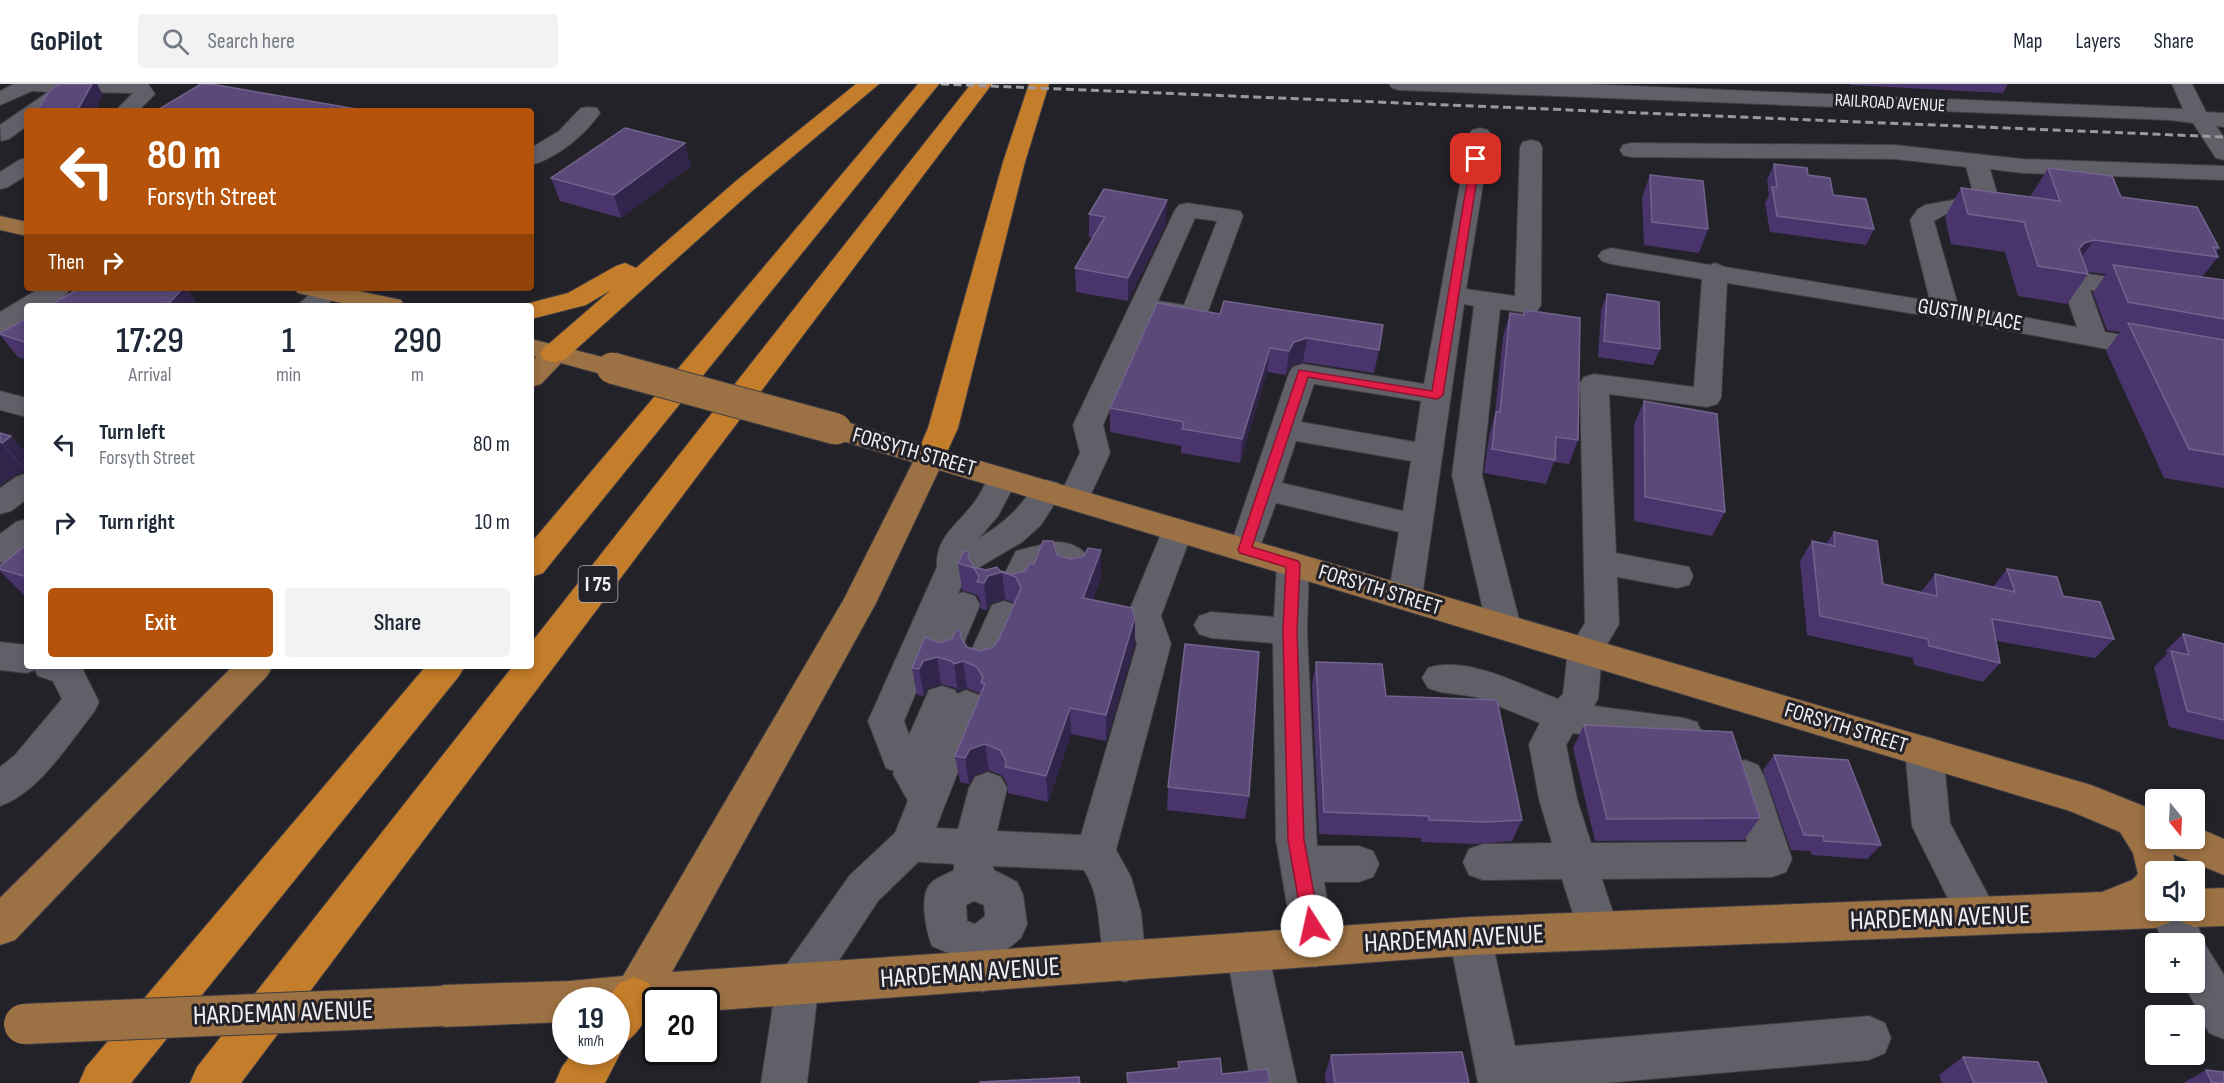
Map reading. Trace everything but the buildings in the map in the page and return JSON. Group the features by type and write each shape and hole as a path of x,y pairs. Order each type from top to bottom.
{"highway":[{"path":"543,350 868,84"},
{"path":"534,561 929,84"},
{"name":"I 75","path":"534,666 982,84"},
{"path":"931,456 944,428 1014,162 1039,84"},
{"path":"534,310 555,307 598,289 744,186"},
{"path":"102,1083 445,669"},
{"name":"I 75","path":"213,1083 532,669"},
{"path":"578,1083 590,1065"}],"main road":[{"path":"0,223 24,228"},
{"path":"315,295 371,303"},
{"name":"FORSYTH STREET","path":"543,350 931,456 2077,797 2145,825"},
{"path":"534,371 543,350"},
{"path":"630,1003 859,603 931,456"},
{"path":"0,926 252,669"},
{"path":"2205,849 2224,857"},
{"path":"2103,911 2145,893"},
{"path":"2205,908 2224,907"},
{"name":"HARDEMAN AVENUE","path":"630,1011 981,959 1125,962 1470,936 2145,909"},
{"name":"HARDEMAN AVENUE","path":"12,1024 552,1002"}],"street":[{"name":"RAILROAD AVENUE","path":"1399,84 2169,114 2224,120"},
{"path":"1631,150 1895,152 2022,166 2224,157 2189,102 2182,84"},
{"path":"0,99 29,85 140,87 144,94 129,108"},
{"path":"38,108 70,86"},
{"path":"534,156 567,136 589,114"},
{"path":"0,135 24,118"},
{"path":"0,135 24,138"},
{"path":"1405,597 1452,295 1480,135"},
{"path":"1452,295 1528,305 1531,147"},
{"path":"1946,311 1922,220 1925,213 1935,209 1978,204 1987,200 1976,161"},
{"path":"0,182 24,167"},
{"name":"GUSTIN PLACE","path":"1611,255 1946,311 2224,362"},
{"path":"1598,931 1576,860 1571,794 1547,744 1564,717 1580,699 1586,651 1602,624 1594,383 1707,398 1715,271"},
{"path":"2094,338 2074,280 2224,301"},
{"path":"34,303 53,291"},
{"path":"1488,300 1467,475 1504,627"},
{"path":"962,658 1011,534 1060,495 1095,453 1088,425 1143,306"},
{"path":"0,324 24,309"},
{"path":"1245,550 1303,373 1437,395"},
{"path":"0,400 24,407"},
{"path":"1285,429 1427,454"},
{"path":"989,586 951,555 962,533 985,511 1004,478"},
{"path":"0,503 24,486"},
{"path":"1265,490 1416,525"},
{"path":"1125,962 1119,912 1111,877 1095,853 1154,644 1144,616 1177,530"},
{"path":"0,551 24,532"},
{"path":"913,777 886,721 989,586 1053,552 1069,555 1075,561 1072,572"},
{"path":"1600,562 1677,576"},
{"path":"1293,564 1290,631 1296,840 1316,947"},
{"path":"1211,625 1290,631"},
{"path":"0,656 24,659"},
{"path":"0,790 28,766 81,702 66,671 60,669"},
{"path":"1440,678 1479,683 1564,717 1728,739 1772,859 1483,862"},
{"path":"784,1083 797,986 864,888 910,844 913,777 944,701 913,777"},
{"path":"1924,751 1931,826 1978,916"},
{"path":"981,959 947,932 945,896 974,864 988,788"},
{"path":"910,844 974,864 1095,853"},
{"path":"1301,864 1359,864"},
{"path":"1470,936 1500,1076 1869,1038"},
{"path":"1247,952 1275,1083"},
{"path":"2205,982 2224,1018"}],"railway":[{"path":"941,84 2224,137"}],"route":[{"path":"1312,926 1296,840 1290,631 1293,564 1245,550 1303,373 1437,395 1476,159"}]}
